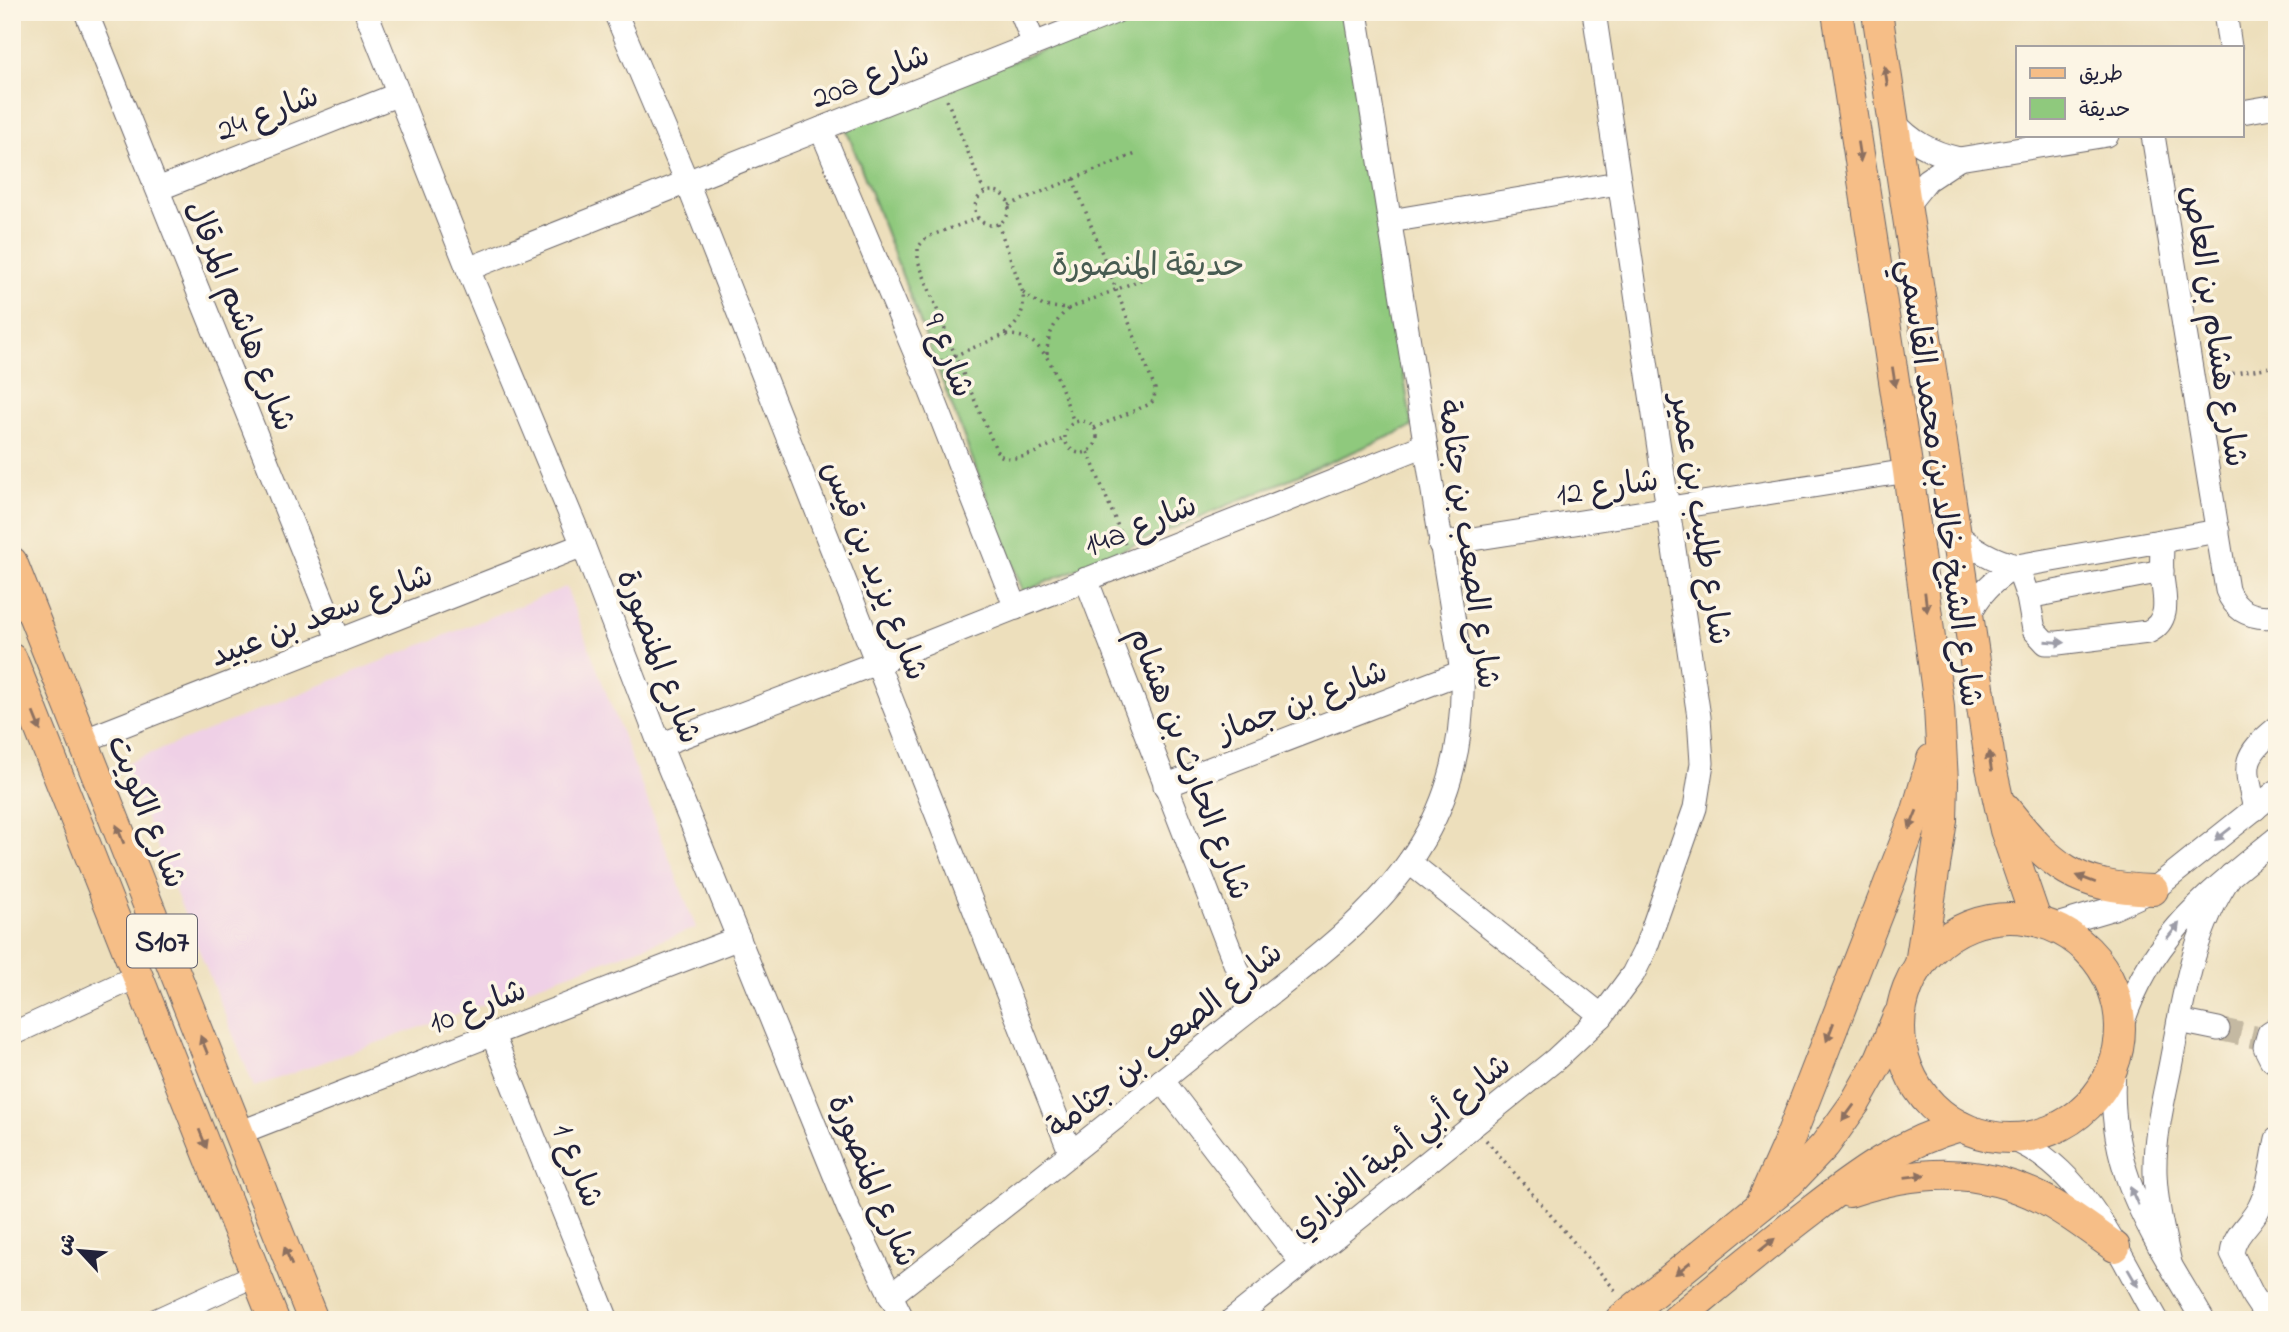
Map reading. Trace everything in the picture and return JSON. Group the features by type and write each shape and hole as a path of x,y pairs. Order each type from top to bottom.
{"main road":[{"name":"شارع الشيخ خالد بن محمد القاسمي","path":"1837,12 1908,471 1939,706 1943,769 1941,820 1920,964"},
{"name":"شارع الشيخ خالد بن محمد القاسمي","path":"1877,12 1997,798 2014,860 2045,923"},
{"name":"شارع الكويت","path":"12,562 313,1320"},
{"name":"S107","path":"12,659 274,1320"},
{"path":"1760,1206 1788,1143 1919,805 1934,754 1939,706"},
{"path":"1997,798 2035,846 2068,872 2108,887 2153,890"},
{"path":"1626,1315 1790,1182 1825,1145 1848,1114 1880,1059 1908,985 1920,964 1938,944 1959,930 1984,920 2010,917 2045,923 2077,940 2096,959 2110,982 2118,1008 2117,1047 2106,1081 2092,1100 2075,1116 2055,1128 2032,1136 2009,1138 1975,1133 1937,1111 1918,1090 1906,1064 1900,1037 1901,1009"},
{"path":"1676,1320 1825,1200 1880,1161 1907,1145 1960,1126"},
{"path":"1825,1200 1891,1179 1922,1174 1985,1178 2016,1186 2045,1199 2115,1247"}],"street":[{"name":"شارع هاشم المرقال","path":"86,12 339,641"},
{"name":"شارع المنصورة","path":"366,12 849,1210 903,1320"},
{"name":"شارع يزيد بن قيس","path":"615,12 688,182 1071,1154"},
{"path":"1021,12 1034,44"},
{"name":"20a شارع","path":"468,269 1115,12"},
{"name":"شارع الصعب بن جثامة","path":"890,1296 1071,1154 1348,928 1409,862 1435,819 1452,773 1461,724 1462,672 1356,12"},
{"name":"شارع طليب بن عمير","path":"1594,12 1702,740 1700,785 1692,818 1645,950 1619,996 1602,1016"},
{"path":"2225,12 2230,46"},
{"name":"شارع 24","path":"158,189 399,94"},
{"path":"2244,112 2277,106"},
{"path":"1893,121 1922,146 1946,157 1959,159 2101,136"},
{"name":"شارع 9","path":"821,129 922,369 1016,608"},
{"name":"شارع هشام بن العاص","path":"2153,136 2231,598 2242,611 2250,615 2277,615"},
{"path":"1906,212 1911,200 1927,180 1959,159"},
{"path":"1390,221 1618,183"},
{"name":"14a شارع","path":"660,745 1425,446"},
{"name":"شارع 12","path":"1440,544 1908,471"},
{"path":"1968,618 1973,606 1989,585 2017,566 2218,531"},
{"path":"1956,533 1966,543 1990,558 2017,566"},
{"path":"2017,566 2028,597 2034,630 2046,643 2148,632 2160,624 2165,611 2162,541"},
{"name":"شارع سعد بن عبيد","path":"83,741 583,545"},
{"path":"2028,597 2162,571"},
{"name":"شارع الحارث بن هشام","path":"1087,579 1252,1007"},
{"name":"شارع بن جماز","path":"1165,786 1462,672"},
{"path":"2255,809 2247,770 2248,761 2257,744 2277,728"},
{"path":"2045,923 2115,908 2153,890 2277,791"},
{"path":"2203,1320 2135,1199 2122,1165 2115,1129 2112,1090 2117,1047 2126,1012 2146,970 2175,928 2211,891 2277,838"},
{"path":"1409,862 1602,1016"},
{"path":"2170,1263 2155,1175 2156,1138 2186,983 2200,933 2218,893 2231,875"},
{"name":"شارع 10","path":"239,1133 739,938"},
{"path":"2146,970 2166,972 2186,983"},
{"path":"12,1034 138,976"},
{"name":"شارع أبي أمية الفزاري","path":"1232,1320 1556,1059 1602,1016"},
{"path":"2179,1021 2218,1030"},
{"name":"شارع 1","path":"492,1033 607,1320"},
{"path":"2266,1035 2267,1054 2277,1063"},
{"path":"1162,1080 1302,1263"},
{"path":"2115,1129 2133,1138 2156,1138"},
{"path":"2009,1138 2023,1143 2052,1164 2077,1188 2098,1216 2157,1320"},
{"path":"2269,1320 2232,1254 2237,1236 2252,1219 2264,1197 2277,1139"},
{"path":"157,1320 257,1274"}],"path":[{"path":"940,82 984,192"},
{"path":"1009,205 1138,153"},
{"path":"1073,179 1156,394 1150,404 1094,428"},
{"path":"984,192 999,192 1009,205 1008,215 998,224 987,225 975,213 976,201 984,192"},
{"path":"978,218 927,237 918,247 917,254 955,355 998,454 1017,459 1065,438"},
{"path":"998,224 1024,301 1020,318 1002,336"},
{"path":"1047,357 1049,335 1068,309 1145,278"},
{"path":"1023,293 1044,306 1068,309"},
{"path":"922,369 1002,336 1012,334 1033,340 1047,357 1074,422"},
{"path":"2193,380 2277,366"},
{"path":"1086,421 1094,428 1096,444 1088,452 1077,453 1066,443 1067,428 1074,422 1086,421"},
{"path":"1088,452 1132,562"},
{"path":"1474,1126 1626,1315"}],"shaded area":[{"path":"566,587 696,928 254,1087 124,764"}],"green space":[{"name":"حديقة المنصورة","path":"1147,12 1346,12 1412,427 1023,592 844,123"}],"tunnel":[{"path":"2218,1029 2255,1037"}]}
